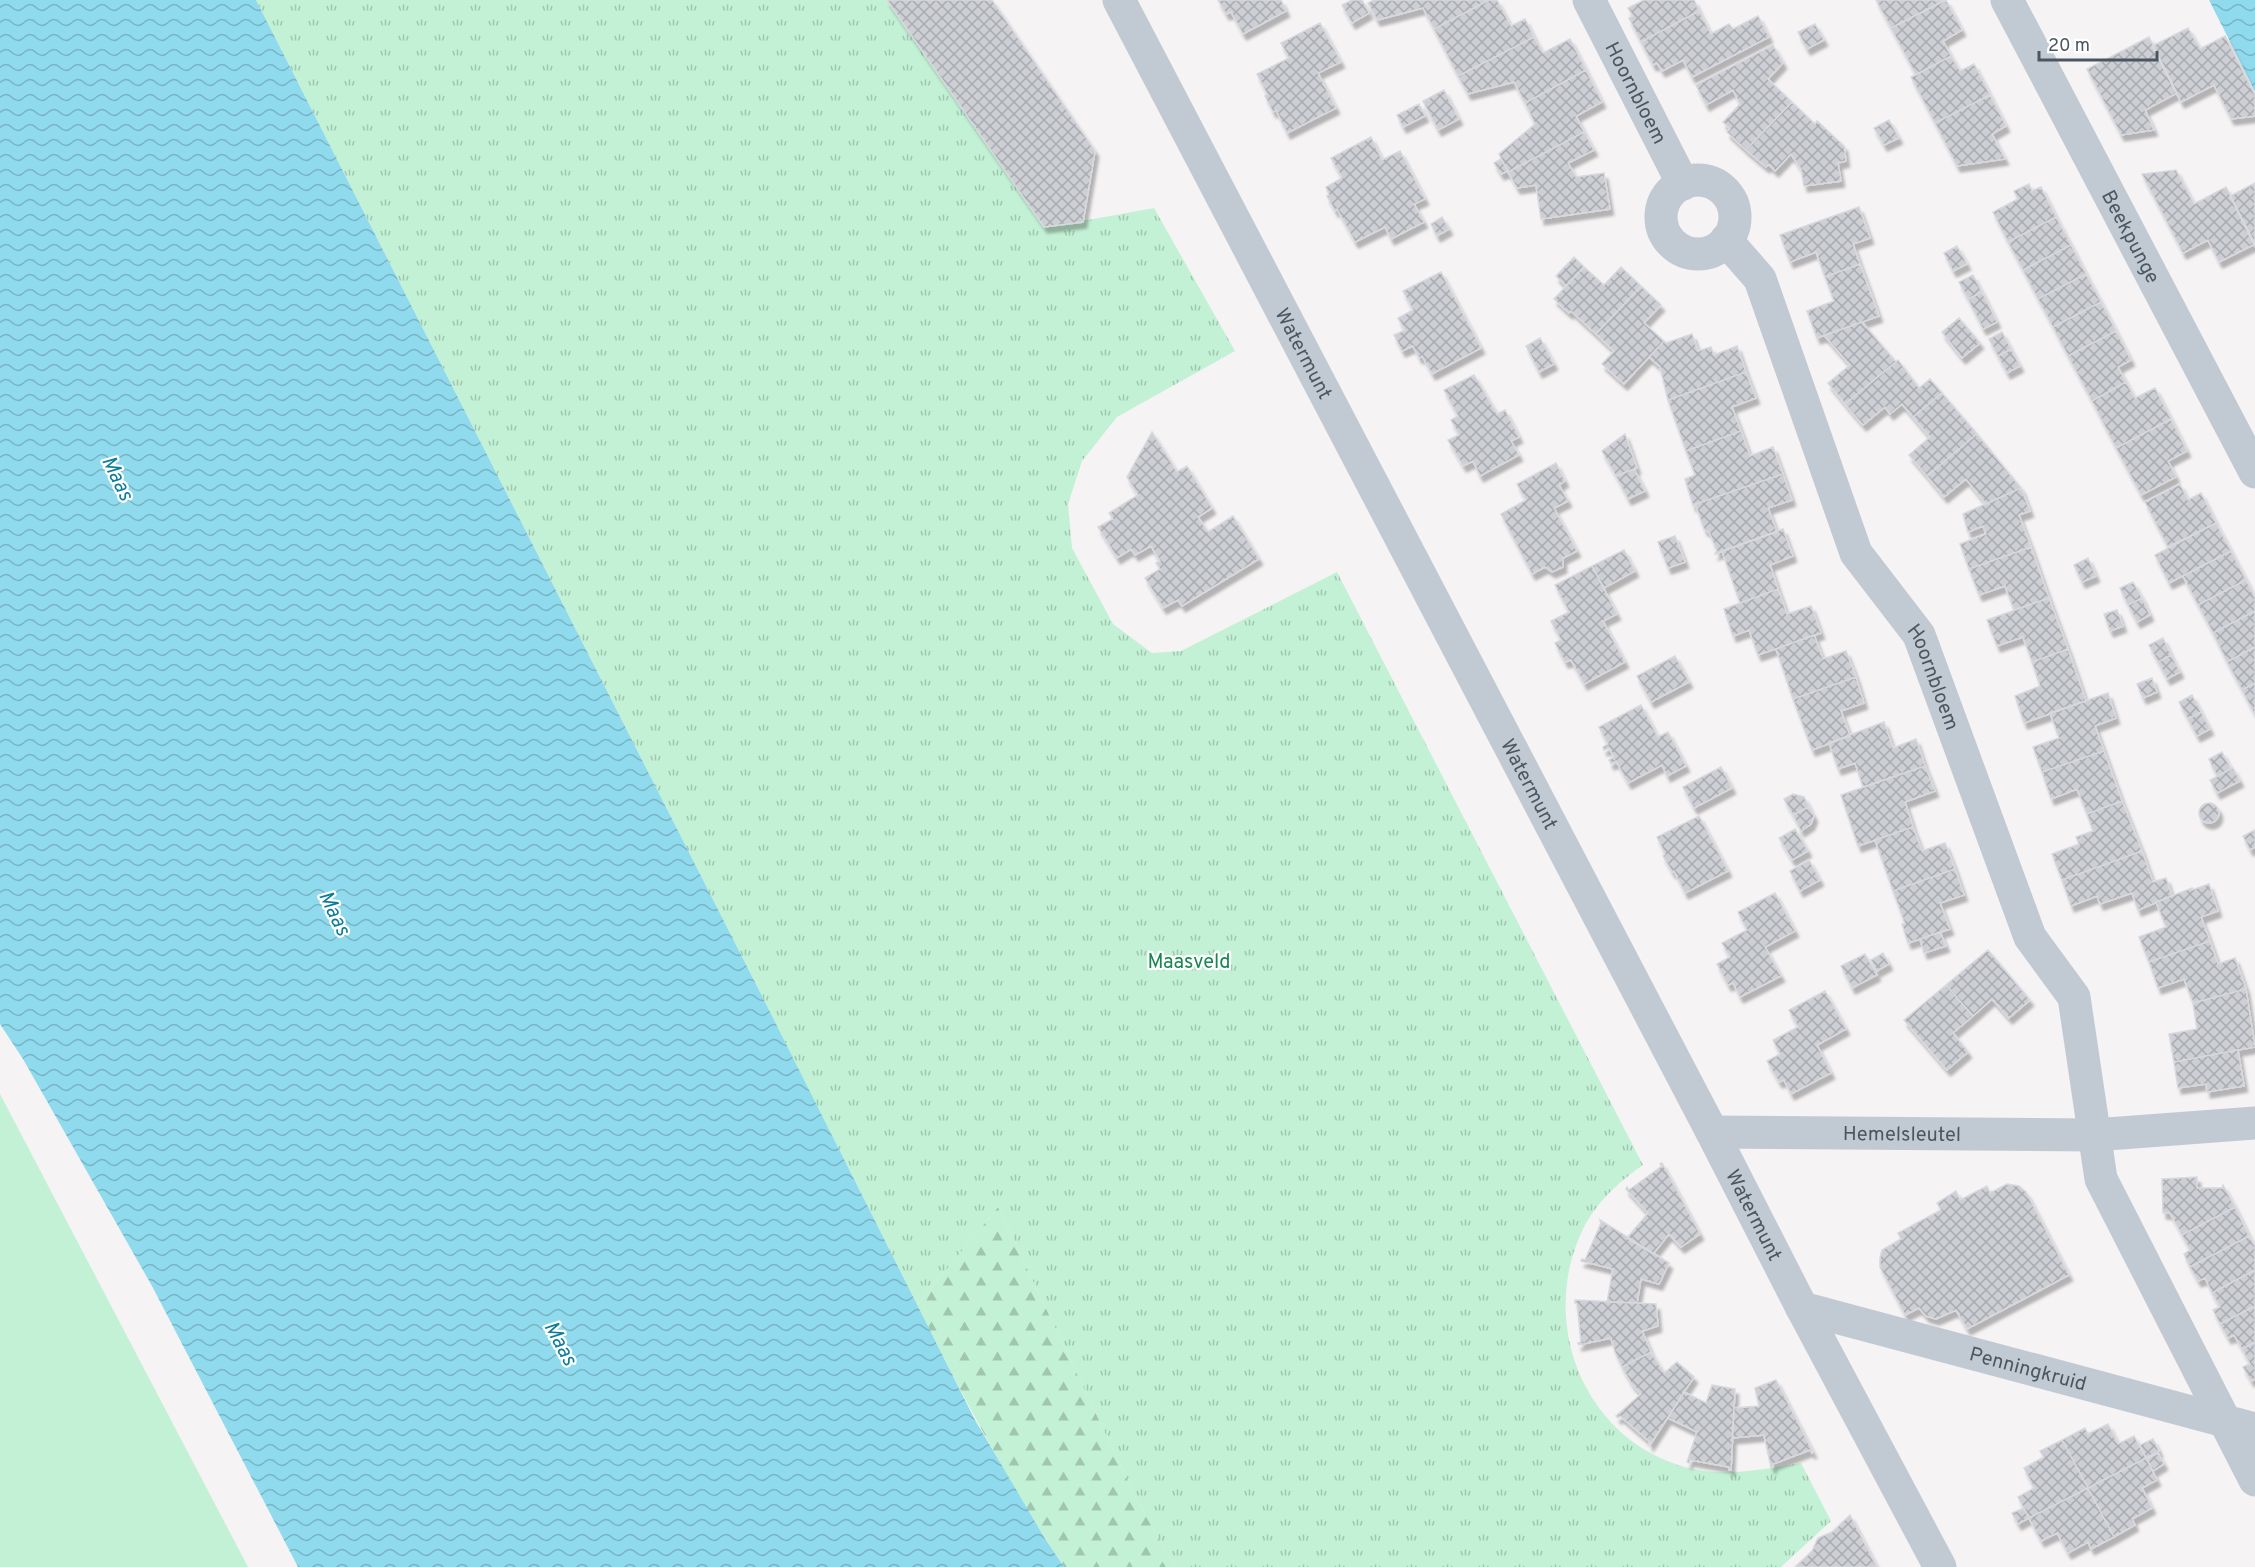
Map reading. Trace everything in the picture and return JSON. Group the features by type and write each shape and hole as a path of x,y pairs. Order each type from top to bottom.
{"street":[{"name":"Watermunt","path":"1119,0 1802,1308 1940,1567"},
{"name":"Hoornbloem","path":"1589,0 1683,184"},
{"name":"Beekpunge","path":"2007,0 2255,472"},
{"path":"1693,180 1715,184 1724,191 1734,210 1732,231 1726,240 1718,248 1707,253 1695,254 1674,245 1662,225 1663,207 1672,191 1693,180"},
{"name":"Hoornbloem","path":"1726,240 1760,279 1856,553 1919,635 2030,937 2074,997 2094,1135"},
{"name":"Hemelsleutel","path":"1712,1132 2094,1135 2255,1123"},
{"path":"2094,1135 2101,1179 2255,1480"},
{"name":"Penningkruid","path":"1802,1308 2255,1429"}],"green space":[{"name":"Maasveld","path":"256,0 896,0 1055,226 1154,208 1235,351 1117,417 1082,461 1068,504 1072,548 1113,624 1152,653 1181,651 1337,572 1643,1165 1604,1198 1586,1223 1571,1260 1566,1298 1568,1336 1579,1373 1597,1405 1623,1434 1655,1455 1693,1469 1720,1472 1747,1471 1801,1463 1831,1521 1781,1567 1175,1567 1137,1500 998,1207 917,1305"},
{"path":"0,1094 248,1567 0,1567"},
{"path":"998,1207 1137,1500 1175,1567 1064,1567 1005,1471 917,1305"}],"water":[{"name":"Maas","path":"0,0 256,0 975,1420 1064,1567 298,1567 152,1286 23,1059 0,1024"},
{"path":"2209,0 2255,0 2255,91"}],"building":[{"path":"887,0 992,0 1095,151 1083,222 1044,227"},
{"path":"1218,0 1281,0 1286,11 1243,34 1231,12 1226,14"},
{"path":"1352,0 1362,0 1369,13 1352,23 1342,5"},
{"path":"1374,0 1489,0 1434,29 1423,8 1377,20 1368,3"},
{"path":"1489,0 1497,0 1511,26 1525,19 1534,37 1458,76 1434,29"},
{"path":"1644,0 1694,0 1699,11 1641,42 1629,18 1633,16 1628,8"},
{"path":"1876,0 1945,0 1891,28"},
{"path":"1946,0 1962,30 1943,41 1951,56 1916,75 1891,28"},
{"path":"1699,11 1711,34 1729,24 1733,29 1758,16 1769,37 1692,77 1683,60 1662,71 1657,63 1653,65 1641,42"},
{"path":"1320,23 1341,62 1318,73 1336,108 1287,133 1276,110 1273,112 1257,74 1289,58 1281,43"},
{"path":"1815,24 1824,40 1807,49 1798,32"},
{"path":"2188,28 2200,49 2225,36 2255,95 2255,116 2231,119 2214,85 2181,102 2152,46"},
{"path":"1534,37 1543,53 1570,39 1586,70 1525,103 1514,82 1468,94 1458,76"},
{"path":"2149,37 2177,93 2145,110 2154,130 2121,135 2087,69"},
{"path":"1773,45 1783,63 1768,79 1792,102 1746,150 1727,132 1730,129 1723,122 1740,104 1733,90 1706,105 1696,85"},
{"path":"1951,56 1960,71 1974,64 1990,95 1935,123 1911,77"},
{"path":"1586,70 1602,102 1576,116 1584,132 1508,172 1499,154 1535,124 1525,103"},
{"path":"1444,90 1459,119 1438,130 1423,101"},
{"path":"1990,95 2006,126 1992,134 2005,159 1957,166 1935,123"},
{"path":"1792,102 1815,124 1817,121 1844,146 1846,161 1838,163 1841,181 1804,186 1801,169 1791,154 1775,171 1768,164 1766,167 1746,150"},
{"path":"1419,104 1425,116 1403,127 1397,115"},
{"path":"1889,120 1899,138 1884,145 1874,128"},
{"path":"1584,132 1594,150 1568,163 1576,177 1604,173 1610,209 1541,219 1536,185 1517,188 1508,172"},
{"path":"1371,137 1382,160 1400,151 1425,199 1414,204 1424,222 1391,239 1385,227 1355,242 1327,196 1329,195 1326,187 1342,178 1331,158"},
{"path":"1501,159 1508,171 1501,174 1494,163"},
{"path":"2176,170 2194,204 2226,187 2255,244 2219,262 2208,240 2183,253 2142,174"},
{"path":"2255,183 2255,247 2230,196"},
{"path":"2029,184 2032,191 2041,187 2056,217 2008,242 1993,212 2018,199 2014,191"},
{"path":"1859,207 1870,238 1853,244 1860,264 1825,277 1816,252 1790,262 1780,235"},
{"path":"1442,217 1449,229 1437,236 1431,224"},
{"path":"2056,217 2071,245 2023,270 2008,242"},
{"path":"2071,245 2086,274 2038,299 2023,270"},
{"path":"1957,246 1967,264 1953,271 1944,253"},
{"path":"1574,257 1584,267 1566,286 1556,276"},
{"path":"1860,264 1879,316 1817,338 1807,311 1834,301 1825,277"},
{"path":"1584,267 1604,285 1621,267 1641,286 1596,334 1554,299"},
{"path":"1441,272 1481,348 1432,374 1422,356 1419,358 1413,346 1402,351 1394,335 1405,330 1398,318 1413,310 1403,291"},
{"path":"2086,274 2101,302 2053,327 2038,299"},
{"path":"1973,275 1982,292 1968,299 1959,282"},
{"path":"1641,286 1661,305 1644,323 1664,341 1624,384 1602,364 1614,351 1596,334"},
{"path":"1982,292 1997,322 1983,329 1968,299"},
{"path":"2101,302 2116,331 2068,356 2053,327"},
{"path":"1959,318 1980,343 1962,358 1942,332"},
{"path":"1862,322 1896,362 1845,404 1828,383 1850,365 1824,335"},
{"path":"2116,331 2131,360 2118,367 2126,382 2092,401 2068,356"},
{"path":"2002,332 2011,349 1998,356 1989,339"},
{"path":"1692,334 1698,351 1711,347 1714,355 1737,346 1746,372 1668,400 1660,367 1649,357 1664,341 1666,343"},
{"path":"1540,338 1554,364 1539,372 1526,346"},
{"path":"2011,349 2020,366 2007,373 1998,356"},
{"path":"1898,360 1919,388 1930,379 1942,393 1913,417 1902,404 1890,414 1885,407 1863,425 1845,404"},
{"path":"1746,372 1756,398 1732,407 1741,431 1686,451 1668,400"},
{"path":"1474,375 1497,414 1505,410 1519,437 1511,441 1519,455 1480,476 1473,461 1463,466 1448,440 1459,435 1451,420 1458,416 1444,390"},
{"path":"2126,382 2135,398 2155,388 2171,419 2116,448 2092,401"},
{"path":"1942,393 1977,434 1927,476 1909,455 1930,437 1913,417"},
{"path":"2171,419 2187,451 2168,461 2176,477 2141,495 2116,448"},
{"path":"1741,431 1750,456 1773,447 1783,474 1693,505 1685,479 1695,475 1686,451"},
{"path":"1152,432 1177,472 1187,466 1212,508 1198,517 1208,532 1233,516 1259,559 1182,606 1178,600 1163,608 1145,578 1160,569 1156,563 1160,561 1151,546 1135,555 1131,549 1117,558 1098,527 1113,519 1109,513 1138,495 1127,477"},
{"path":"1625,434 1637,468 1616,476 1602,451"},
{"path":"1977,434 2021,488 1986,504 1966,479 1944,497 1927,476"},
{"path":"1556,463 1565,481 1559,485 1568,501 1554,508 1577,551 1563,558 1563,567 1552,572 1545,567 1532,574 1501,514 1526,500 1517,484"},
{"path":"1634,469 1645,491 1628,499 1616,476"},
{"path":"1783,474 1792,500 1768,508 1777,532 1715,554 1717,551 1709,532 1704,529 1696,506 1693,505"},
{"path":"2180,484 2188,500 2201,493 2216,523 2168,547 2145,502"},
{"path":"2021,488 2030,511 2019,515 2031,547 1969,569 1960,544 1986,534 1983,526 1968,532 1963,514"},
{"path":"2216,523 2231,551 2169,583 2155,555"},
{"path":"1783,529 1793,556 1770,565 1778,589 1740,603 1722,551"},
{"path":"1675,536 1685,562 1668,568 1658,542"},
{"path":"2031,547 2049,598 2014,610 2005,586 1979,595 1969,569"},
{"path":"1624,550 1635,571 1604,588 1592,566"},
{"path":"2231,551 2246,580 2198,605 2183,576"},
{"path":"2088,558 2096,576 2082,582 2074,565"},
{"path":"1592,566 1617,614 1603,621 1625,662 1584,684 1571,660 1565,662 1555,643 1561,640 1551,621 1569,612 1555,585"},
{"path":"2246,580 2255,598 2255,611 2213,633 2198,605"},
{"path":"2133,582 2142,598 2128,605 2120,588"},
{"path":"1778,589 1787,614 1811,606 1821,633 1758,655 1749,630 1733,636 1724,609"},
{"path":"2049,598 2068,649 2032,662 2023,637 1997,646 1987,620"},
{"path":"2142,598 2150,615 2137,622 2128,605"},
{"path":"2117,610 2123,626 2110,631 2104,614"},
{"path":"2255,611 2255,647 2227,662 2213,633"},
{"path":"1814,635 1823,659 1846,651 1856,677 1793,699 1776,649"},
{"path":"2163,638 2171,655 2158,662 2149,645"},
{"path":"2255,647 2255,683 2242,690 2227,662"},
{"path":"2068,649 2086,701 2024,723 2015,696 2040,686 2032,662"},
{"path":"2171,655 2180,672 2167,679 2158,662"},
{"path":"1675,656 1689,682 1651,702 1637,676"},
{"path":"1856,677 1864,703 1841,711 1850,736 1812,750 1793,699"},
{"path":"2152,678 2157,692 2143,698 2137,684"},
{"path":"2255,683 2255,715 2242,690"},
{"path":"2108,693 2116,718 2095,726 2104,751 2042,772 2033,747 2059,738 2050,713"},
{"path":"2192,695 2201,712 2188,719 2179,702"},
{"path":"1641,705 1658,737 1668,732 1686,766 1667,776 1662,765 1628,783 1616,761 1611,764 1609,760 1614,757 1609,748 1604,750 1603,747 1608,744 1599,727"},
{"path":"2201,712 2210,729 2197,736 2188,719"},
{"path":"1884,722 1893,748 1916,739 1925,766 1863,787 1855,763 1838,769 1829,743"},
{"path":"2104,751 2122,801 2087,814 2077,789 2051,799 2042,772"},
{"path":"2222,752 2231,769 2217,776 2209,759"},
{"path":"1925,766 1935,791 1905,802 1913,827 1858,846 1841,795"},
{"path":"1721,767 1732,788 1694,808 1683,787"},
{"path":"2233,768 2240,781 2217,793 2210,780"},
{"path":"1793,794 1804,797 1809,807 1793,815 1784,799"},
{"path":"2122,801 2142,851 2062,880 2052,854 2079,844 2076,837 2093,831 2087,814"},
{"path":"2205,803 2213,803 2219,809 2219,817 2213,823 2205,823 2199,817 2199,809"},
{"path":"1809,807 1814,816 1811,824 1801,831 1793,815"},
{"path":"1699,816 1728,871 1685,893 1663,856 1665,854 1657,837"},
{"path":"1913,827 1922,851 1945,843 1955,869 1893,891 1875,840"},
{"path":"1795,829 1808,851 1792,860 1779,838"},
{"path":"2255,830 2255,847 2250,850 2243,836"},
{"path":"2142,851 2153,882 2166,878 2172,896 2138,910 2132,893 2100,904 2097,896 2071,906 2062,880"},
{"path":"1809,860 1820,880 1800,891 1790,871"},
{"path":"1955,869 1964,895 1940,903 1950,929 1908,943 1902,924 1905,924 1893,891"},
{"path":"2209,884 2218,911 2201,917 2210,941 2149,962 2139,937 2166,927 2156,902"},
{"path":"1775,893 1795,931 1765,947 1781,976 1740,997 1733,983 1728,985 1717,964 1730,957 1722,943 1747,930 1738,912"},
{"path":"1940,932 1946,946 1924,953 1920,939"},
{"path":"2210,941 2218,964 2235,958 2246,989 2193,1003 2184,979 2158,988 2149,962"},
{"path":"1988,950 2030,1000 2009,1018 1992,999 1973,1016 1946,985"},
{"path":"1883,953 1889,964 1877,971 1871,960"},
{"path":"1865,954 1877,975 1852,988 1841,966"},
{"path":"1946,985 1973,1016 1953,1033 1968,1052 1947,1070 1904,1020"},
{"path":"2246,989 2255,1047 2174,1062 2169,1034 2197,1029 2193,1003"},
{"path":"1825,991 1846,1029 1817,1045 1831,1073 1791,1094 1784,1080 1779,1082 1767,1061 1780,1054 1773,1040 1798,1027 1789,1010"},
{"path":"2238,1050 2244,1086 2207,1092 2206,1084 2178,1088 2174,1062"},
{"path":"1662,1163 1700,1234 1681,1247 1669,1234 1653,1254 1627,1238 1648,1213 1626,1189 1627,1187 1629,1190 1662,1166 1660,1164"},
{"path":"2197,1177 2197,1188 2222,1188 2223,1185 2235,1207 2182,1235 2170,1213 2163,1213 2162,1179"},
{"path":"2007,1184 2019,1186 2026,1192 2069,1275 1967,1329 1956,1310 1936,1319 1926,1316 1919,1308 1905,1315 1880,1267 1882,1250 1901,1239 1898,1233 1941,1210 1937,1203 1956,1191 1960,1200 1987,1186 1990,1193"},
{"path":"2235,1207 2249,1236 2190,1267 2184,1254 2190,1250 2182,1235"},
{"path":"1600,1220 1669,1263 1659,1284 1641,1279 1637,1303 1607,1302 1613,1269 1581,1261 1585,1260 1601,1223"},
{"path":"2249,1236 2255,1246 2255,1270 2212,1293 2205,1278 2198,1281 2190,1267"},
{"path":"2255,1270 2255,1306 2220,1324 2213,1310 2220,1307 2212,1293"},
{"path":"1575,1300 1656,1304 1658,1326 1642,1331 1651,1352 1622,1367 1611,1338 1579,1345 1578,1343 1581,1342"},
{"path":"2255,1306 2255,1342 2242,1349 2234,1335 2228,1338 2220,1324"},
{"path":"2255,1342 2255,1379 2251,1381 2243,1367 2250,1364 2242,1349"},
{"path":"1651,1352 1664,1373 1677,1362 1694,1377 1650,1445 1650,1442 1620,1416 1618,1418 1616,1416 1641,1394 1631,1383 1622,1367"},
{"path":"1776,1380 1813,1452 1810,1450 1773,1464 1771,1467 1764,1435 1732,1438 1734,1408 1759,1406 1755,1388"},
{"path":"1712,1385 1735,1389 1731,1470 1729,1467 1690,1460 1689,1463 1687,1462 1697,1432 1668,1418 1684,1392 1706,1403"},
{"path":"2108,1424 2118,1444 2134,1436 2146,1458 2088,1488 2062,1440 2085,1428 2088,1434"},
{"path":"2153,1439 2159,1451 2146,1458 2140,1445"},
{"path":"2062,1440 2088,1488 2029,1518 2018,1497 2034,1488 2024,1468 2044,1457 2040,1451"},
{"path":"2158,1453 2164,1464 2153,1471 2147,1459"},
{"path":"2146,1458 2157,1480 2142,1488 2152,1508 2132,1519 2135,1525 2114,1537 2088,1488"},
{"path":"2088,1488 2114,1537 2091,1549 2088,1542 2068,1553 2057,1533 2041,1541 2029,1518"},
{"path":"2024,1508 2029,1518 2018,1524 2012,1513"},
{"path":"1850,1515 1877,1567 1795,1567 1812,1551 1818,1538 1832,1532"}]}
